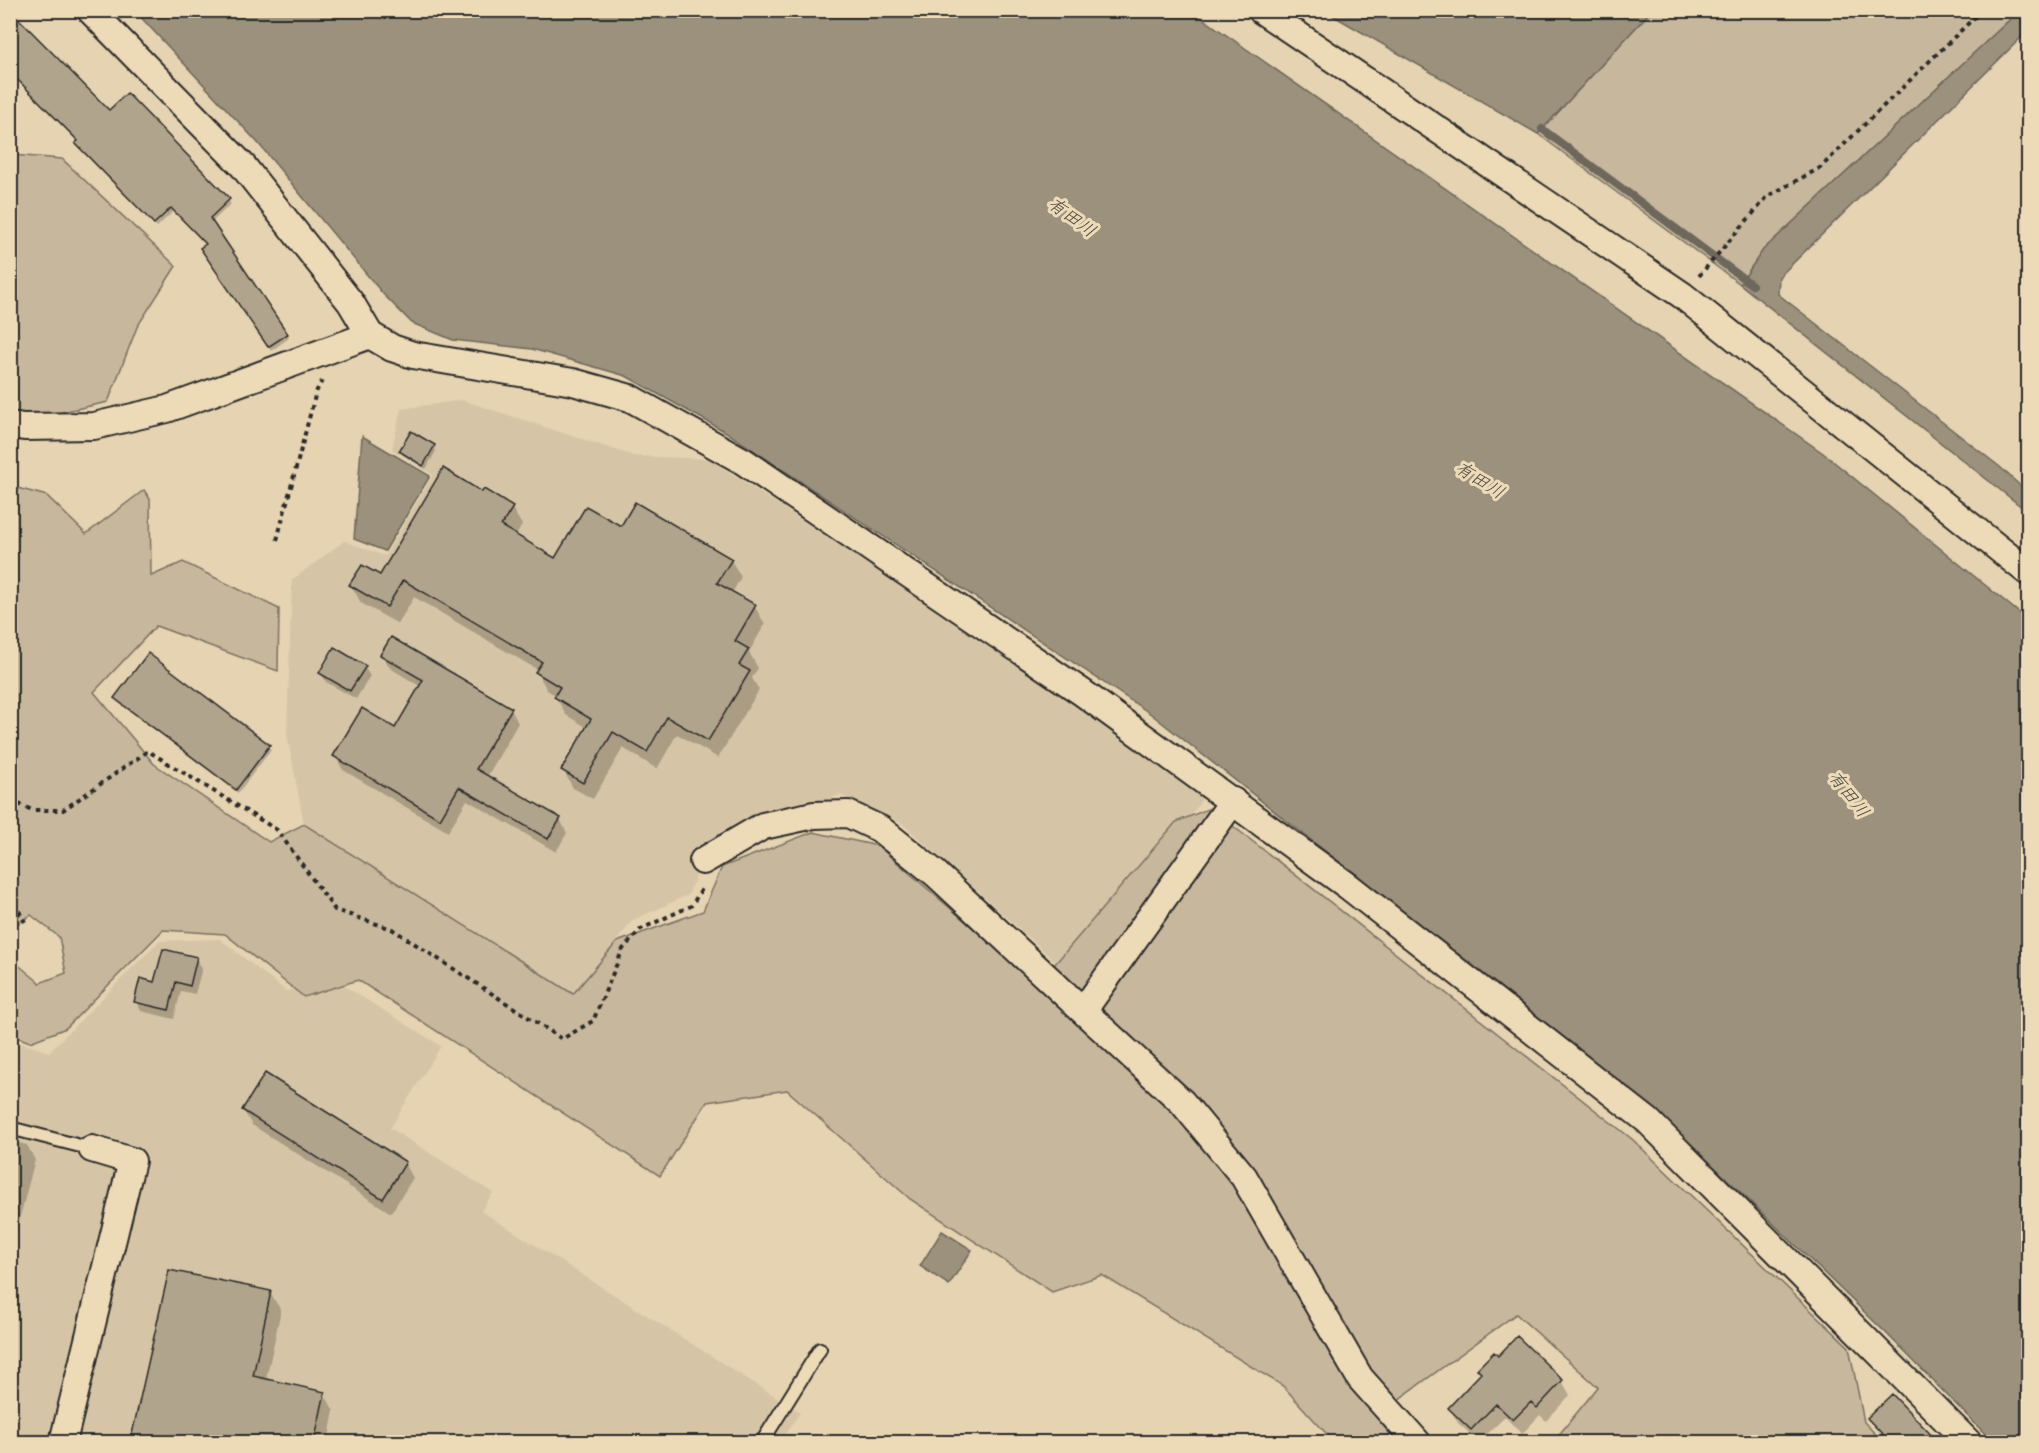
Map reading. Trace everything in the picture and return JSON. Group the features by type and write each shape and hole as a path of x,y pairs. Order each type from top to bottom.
{"street":[{"path":"90,10 243,166 351,303 370,335 392,348 413,355 573,382 630,398 743,461 1083,693 1348,886 1648,1121 1968,1443"},
{"path":"1261,10 1682,295 2028,572"},
{"path":"10,425 24,427 94,426 156,411 370,335"},
{"path":"1083,1011 1233,801"},
{"path":"704,861 763,826 814,815 848,814 880,829 936,874 1182,1102 1244,1177 1360,1378 1417,1443"},
{"path":"63,1443 132,1161 92,1149"}],"lane":[{"path":"10,1128 92,1149"},
{"path":"762,1443 820,1350"}],"path":[{"path":"1702,273 1768,196 1820,168 1982,10"},
{"path":"277,540 316,392 340,345"},
{"path":"10,800 32,810 63,810 148,752 277,830 335,910 392,929 562,1039 593,1021 623,949 641,929 690,906 704,886 704,861"},
{"path":"10,895 25,922"}],"shaded area":[{"path":"1651,11 2019,11 1763,250 1740,284 1538,134"},
{"path":"11,155 62,159 176,266 137,327 108,402 34,418 11,412"},
{"path":"462,400 634,456 710,459 1086,709 1204,796 1077,981 903,824 840,795 710,840 688,895 633,920 573,995 304,824 287,734 292,580 344,541 385,556 433,475 392,449 401,409"},
{"path":"10,486 47,496 86,534 144,490 150,499 151,576 183,562 279,609 278,671 156,626 94,692 154,764 269,842 304,824 573,994 617,942 703,911 722,867 813,832 878,846 1038,984 1176,822 1210,808 1632,1139 1849,1347 1864,1422 1883,1442 1553,1442 1598,1387 1516,1314 1376,1416 1396,1442 1334,1442 1283,1386 1102,1275 1052,1292 910,1199 787,1090 707,1102 660,1176 358,980 304,997 225,934 163,930 66,1028 30,1042 11,1035","holes":["31,915 59,937 66,973 40,983 16,963 15,925"]},
{"path":"220,939 286,991 333,979 441,1046 390,1128 493,1193 481,1211 800,1412 781,1442 11,1442 11,1040 49,1052 159,941"}],"water":[{"name":"有田川","path":"135,11 1192,11 1823,453 2028,620 2028,1442 1993,1442 1886,1333 1666,1120 1151,714 726,432 626,376 532,349 453,340 412,323 383,294 258,143"},
{"path":"1325,11 1651,11 1538,134"},
{"path":"2019,11 2028,11 2028,31 1779,277 1778,294 2000,467 2028,493 2028,512 1740,284 1763,250"},
{"path":"362,436 430,476 385,551 354,539"},
{"path":"942,1231 972,1250 949,1285 920,1266"}],"building":[{"path":"10,10 109,110 127,93 230,199 210,218 288,334 268,347 200,248 206,244 171,208 154,224 75,143 78,141 10,72"},
{"path":"411,431 435,445 423,466 399,451"},
{"path":"443,468 482,492 484,489 513,507 501,526 555,558 586,506 621,526 635,502 732,559 717,583 756,605 735,641 749,649 739,665 750,671 708,741 667,717 647,752 613,732 583,783 561,770 591,719 554,697 560,687 535,672 542,662 403,580 387,607 349,585 362,565 380,575"},
{"path":"391,637 512,708 476,769 561,818 548,839 459,787 440,819 333,756 362,708 395,728 423,680 380,655"},
{"path":"334,647 366,666 350,691 319,673"},
{"path":"148,653 270,745 236,790 114,698"},
{"path":"163,949 197,957 190,986 176,982 169,1010 134,1002 140,978 154,982"},
{"path":"265,1073 406,1162 383,1199 242,1110"},
{"path":"169,1270 271,1291 253,1376 325,1392 314,1443 130,1443"},
{"path":"1517,1336 1563,1380 1537,1408 1531,1402 1513,1420 1496,1404 1471,1430 1448,1408 1481,1373 1477,1369 1494,1352 1498,1356"},
{"path":"1892,1394 1939,1443 1891,1443 1867,1418"}],"waterway":[{"path":"1542,129 1752,285"}]}
